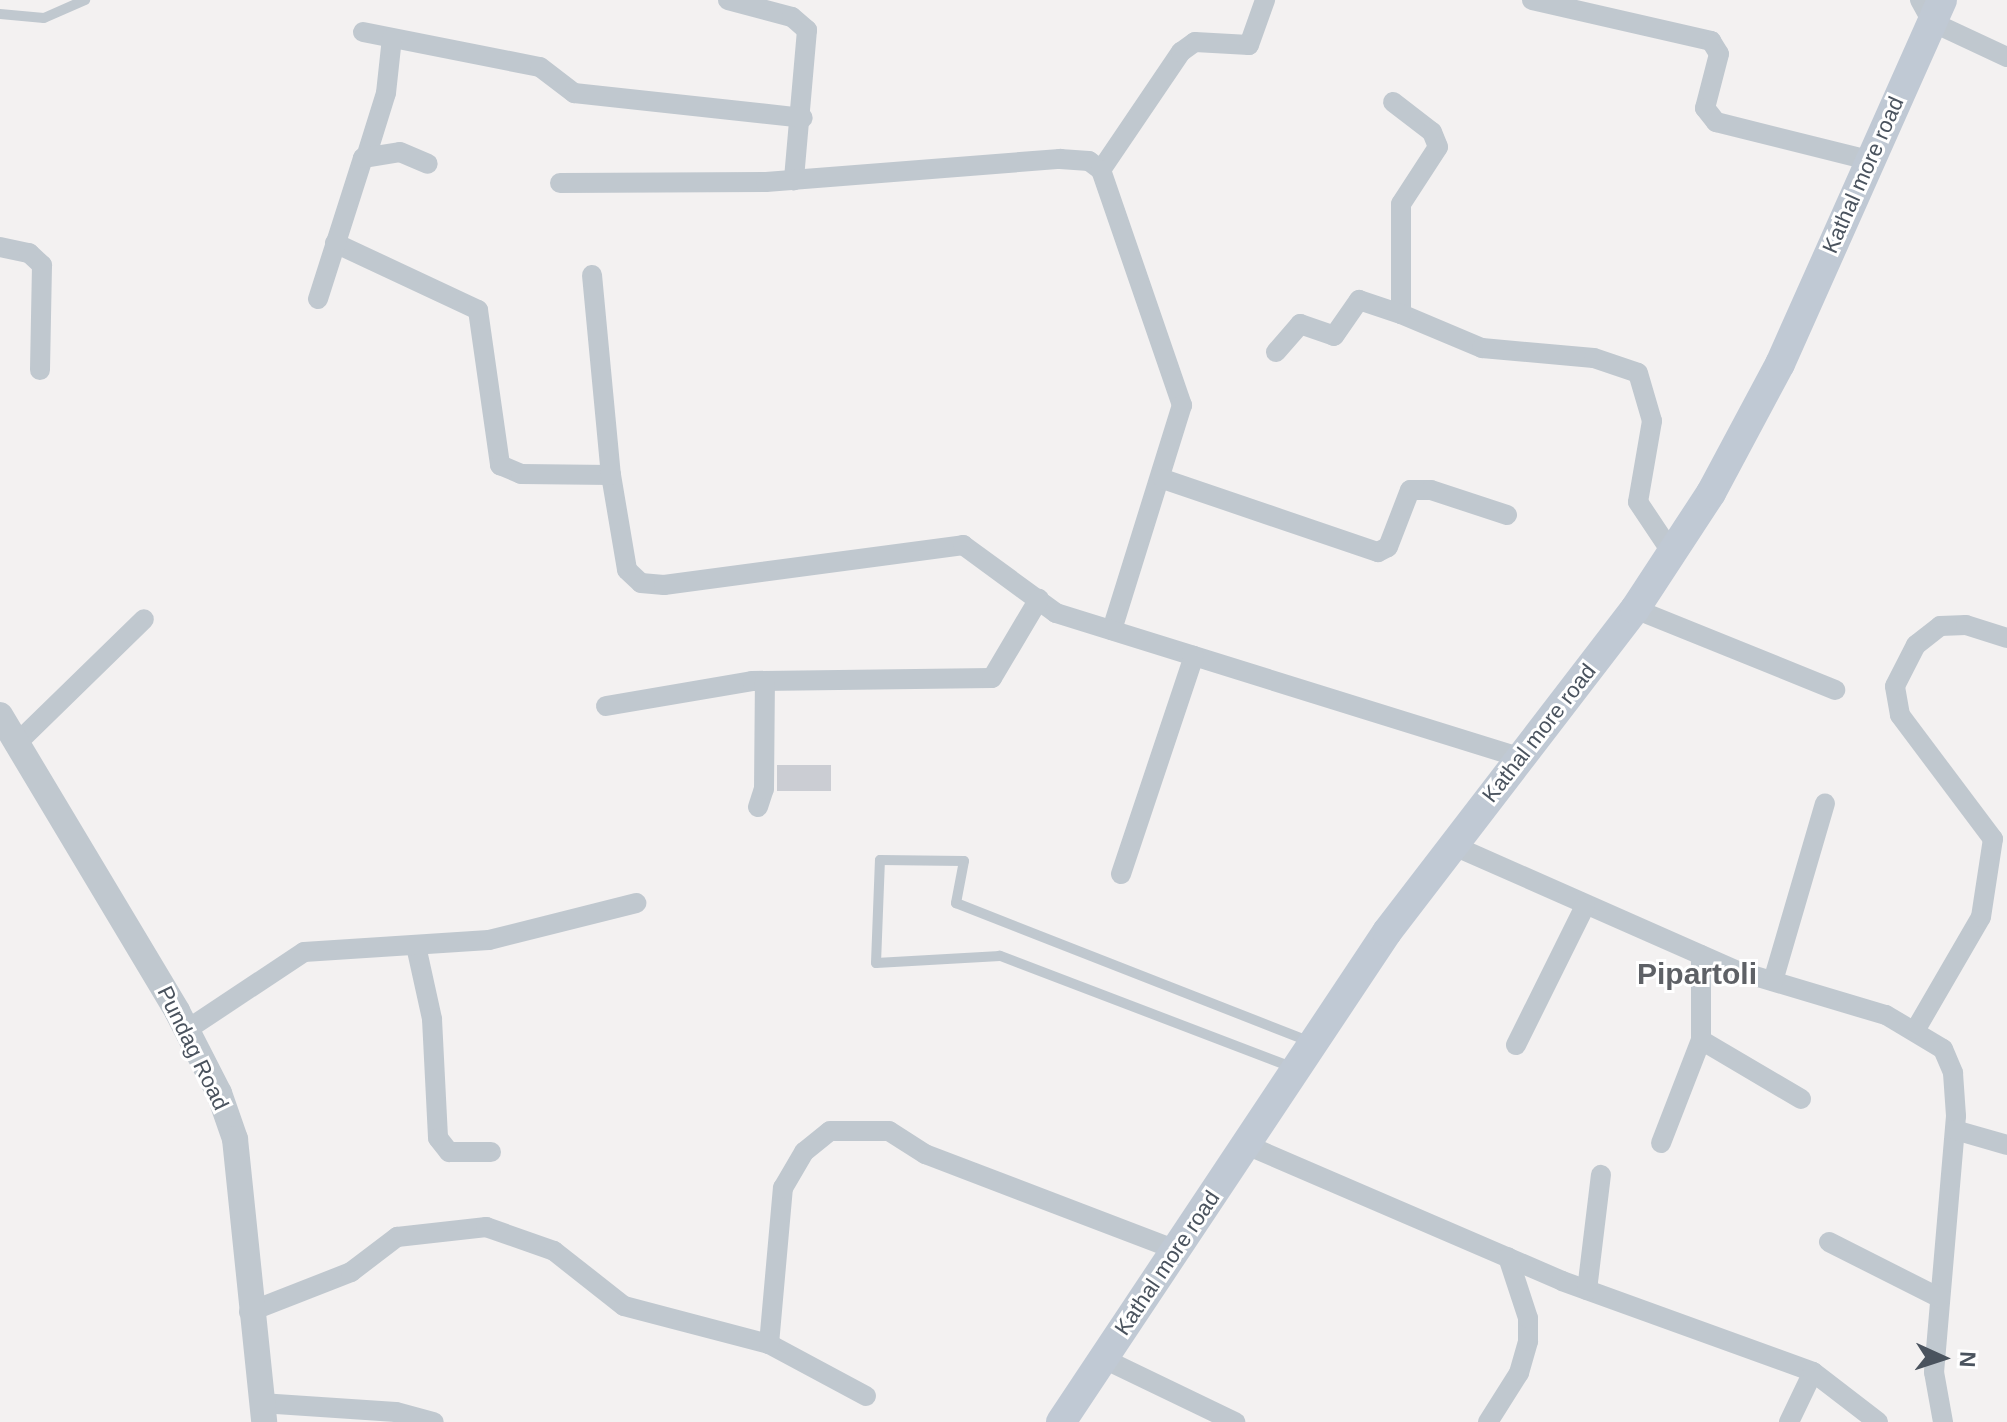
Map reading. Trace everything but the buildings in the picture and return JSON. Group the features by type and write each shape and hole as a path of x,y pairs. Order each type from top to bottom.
{"main road":[{"name":"Kathal more road","path":"1061,1422 1174,1249 1249,1146 1452,845 1635,609 1672,553 1780,364 1931,7"}],"street":[{"path":"728,0 792,17 807,30 803,118 794,180"},
{"path":"1101,170 1181,52 1195,42 1249,45 1265,0"},
{"path":"1532,0 1711,41 1719,54 1705,108 1716,122 1868,160"},
{"path":"1931,7 2007,57"},
{"path":"363,32 540,67 574,93 803,118"},
{"path":"318,299 386,93 392,38"},
{"path":"1393,102 1432,132 1438,147 1401,204 1401,314"},
{"path":"367,154 400,152 428,164"},
{"path":"560,183 794,180 1060,159 1089,161 1101,170 1182,405 1163,479 1112,630"},
{"path":"335,243 478,310 496,456 504,468 521,474 611,475"},
{"path":"0,247 29,253 42,265 40,370"},
{"path":"592,275 611,475 627,570 641,583 664,585 963,545 1056,613 1522,758"},
{"path":"1276,352 1300,324 1334,336 1359,300 1482,348 1594,358 1638,373 1652,421 1638,502 1672,553"},
{"path":"1163,479 1378,552 1388,547 1410,490 1431,490 1507,515"},
{"path":"606,706 765,681 992,678 1039,599"},
{"path":"1635,609 1835,690"},
{"path":"15,745 144,619"},
{"path":"1916,1029 1981,917 1993,839 1900,715 1895,686 1916,645 1940,626 1966,625 2007,638"},
{"path":"1121,874 1194,656"},
{"path":"758,807 764,789 765,681"},
{"name":"Pundag Road","path":"0,715 15,745 90,861 188,1029 235,1139 249,1312 262,1413"},
{"path":"1773,981 1825,803"},
{"path":"1452,845 1701,955 1916,1029 1943,1049 1953,1073 1955,1130 1934,1372 1943,1422"},
{"path":"188,1029 304,952 489,940 636,903"},
{"path":"1516,1045 1585,906"},
{"path":"416,946 432,1019 438,1138 449,1152 491,1152"},
{"path":"1661,1143 1701,1040 1701,955"},
{"path":"1701,1040 1801,1099"},
{"path":"1955,1130 2007,1145"},
{"path":"769,1344 783,1188 804,1152 830,1131 889,1131 925,1154 1174,1249"},
{"path":"1249,1146 1587,1290 1813,1372 1878,1422"},
{"path":"1587,1290 1601,1175"},
{"path":"249,1312 351,1272 397,1237 486,1227 554,1251 596,1290 633,1309 769,1344 866,1396"},
{"path":"1829,1242 1940,1298"},
{"path":"1488,1422 1519,1373 1528,1341 1525,1309 1508,1257"},
{"path":"1102,1358 1235,1422"},
{"path":"1789,1422 1813,1372"},
{"path":"262,1413 396,1412 434,1422"}],"lane":[{"path":"0,14 44,18 85,0"},
{"path":"1299,1070 1000,956 876,963 880,860 964,861 956,903 1316,1044"}],"district":[{"name":"Pipartoli","path":"1697,974"}]}
